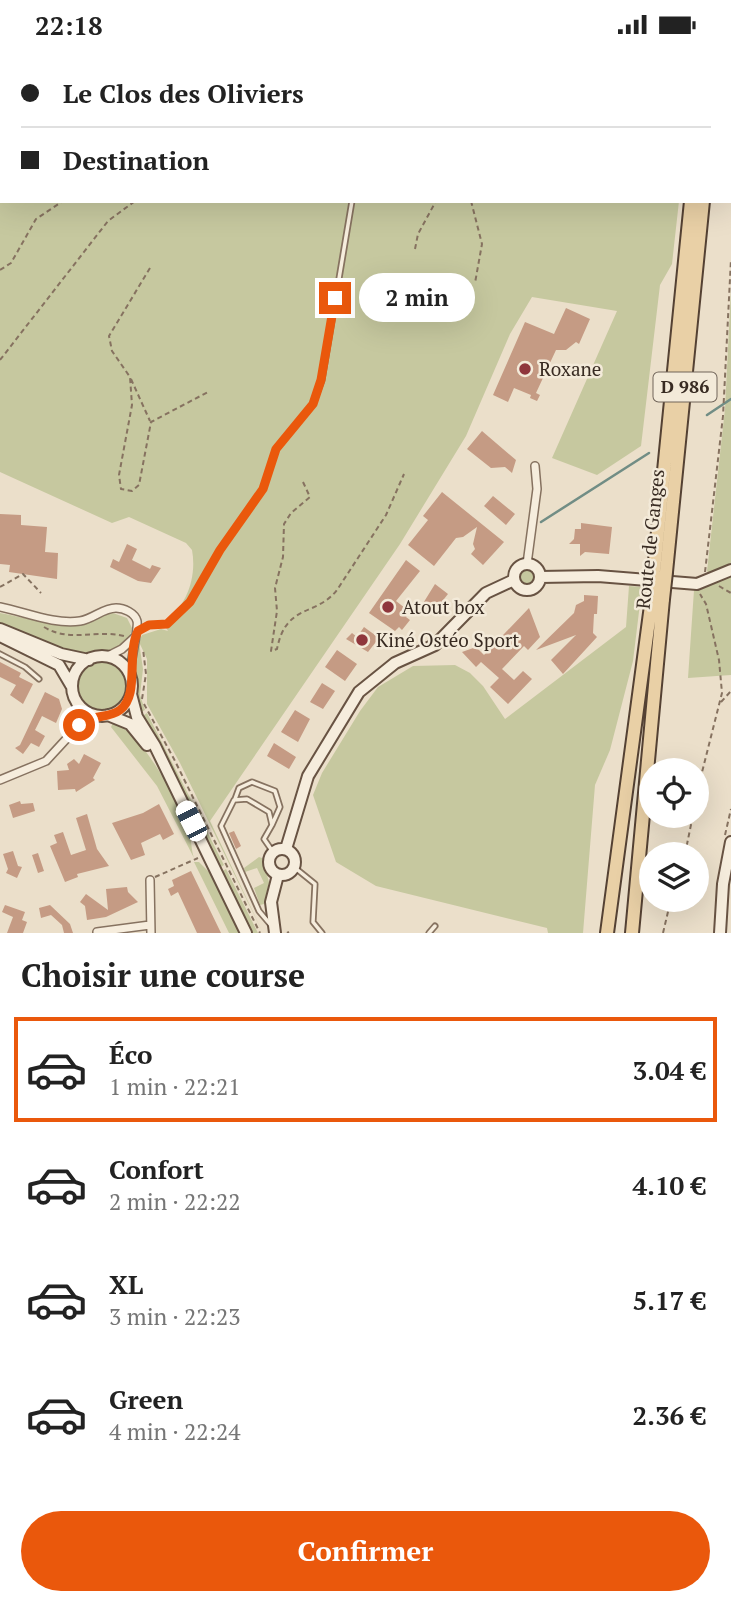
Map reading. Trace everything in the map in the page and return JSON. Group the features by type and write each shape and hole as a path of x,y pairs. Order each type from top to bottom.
{"main road":[{"name":"Route de Ganges","path":"660,571 691,203"},
{"name":"Route de Ganges","path":"660,571 703,203"},
{"name":"D 986","path":"607,933 660,571"},
{"name":"Route de Ganges","path":"632,933 658,598"},
{"path":"601,933 617,877"}],"street":[{"path":"527,564 537,489 535,466"},
{"path":"514,580 519,588 528,590 537,586 540,577 537,569 527,564"},
{"path":"286,849 308,776 359,692 387,668 435,645 486,593 514,580 518,568 527,564"},
{"path":"540,577 598,576 705,582 731,570"},
{"path":"0,607 73,621 117,608 134,615 130,675 131,694 137,717 246,933"},
{"path":"0,629 61,655 89,660 106,657 122,649 134,638"},
{"path":"0,636 59,665 68,676 77,717 69,735"},
{"path":"106,657 121,662 130,675"},
{"path":"89,660 75,674 74,695 89,713 130,724 163,767"},
{"path":"0,780 46,761 85,720 124,707 131,694"},
{"path":"720,933 723,884 731,842"},
{"path":"278,875 269,866 273,852 286,849"},
{"path":"278,875 288,873 294,867 294,856 286,849"},
{"path":"274,929 271,902 278,875"},
{"path":"97,932 151,929 150,880"}],"lane":[{"path":"134,638 149,625 167,624 190,602 220,550 263,489 276,449 313,404 321,380 352,203"},
{"path":"0,654 40,679"},
{"path":"273,852 264,839 280,807 275,791 252,782 239,788 221,826 259,911 274,929"},
{"path":"234,800 247,799 269,812 272,825"},
{"path":"294,867 315,884 313,922 322,933"},
{"path":"429,933 435,926"}],"path":[{"path":"0,270 11,263 36,219 60,203"},
{"path":"0,360 108,221 132,203"},
{"path":"415,249 418,234 435,203"},
{"path":"472,203 482,244 475,283"},
{"path":"706,758 720,703 719,660 706,604 705,582 724,404 731,259"},
{"path":"130,377 131,412 119,475 119,486 125,492 132,491 139,485 150,422 130,377 110,346 109,335 150,268"},
{"path":"150,422 208,391"},
{"path":"303,482 310,497 290,513 284,524 283,557 275,588 277,611 270,650 274,652 289,621 306,608 330,598 337,590 382,521 404,474"},
{"path":"0,587 8,586 23,574 41,593"},
{"path":"705,582 731,593"},
{"path":"63,636 111,634 134,638 142,648 145,658 143,703 260,933"},
{"path":"720,703 731,691"},
{"path":"150,880 198,858 202,865"},
{"path":"216,872 228,866"},
{"path":"663,933 668,912"}],"green space":[{"path":"0,203 679,203 672,264 660,285 641,446 597,475 552,458 617,311 532,297 510,334 466,436 400,544 210,821 263,933 180,763 147,704 147,659 139,642 143,669 140,695 145,710 139,713 136,707 135,649 142,635 161,629 168,631 163,623 184,600 191,581 192,550 186,543 129,517 112,523 0,472"},
{"path":"731,288 731,564 710,576 707,571 725,409"},
{"path":"527,568 533,571 536,577 533,583 527,586 521,583 518,577 521,571"},
{"path":"731,570 731,675 688,678 694,590 697,584"},
{"path":"629,586 642,587 633,661 610,750 595,785 583,933 548,933 547,928 376,886 336,862 313,795 322,773 378,687 413,666 455,665 470,673 483,686 505,719 626,627"},
{"path":"110,612 127,618 132,628 129,640 112,650 89,655 76,656 0,625 0,613 43,622 69,624 96,619"},
{"path":"103,660 113,662 121,668 127,676 127,696 121,704 113,710 103,712 93,710 85,704 79,696 77,686 79,676 85,668 93,662"},
{"path":"147,713 224,865 219,868 141,717"},
{"path":"113,723 136,739 158,770 184,819 194,858 157,786 111,727"},
{"path":"259,857 262,858 269,882 264,904 260,905 254,888 264,883 257,868 245,872 244,868"},
{"path":"194,862 199,862 214,877 241,933 229,933"},
{"path":"226,869 258,933 251,933 221,872"}],"building":[{"name":"Roxane","path":"566,308 590,319 579,344 576,342 566,350 556,350 536,393 540,395 537,401 530,398 531,395 514,388 508,402 493,395 525,322 554,334"},
{"path":"482,431 516,460 512,473 505,467 491,468 467,449"},
{"path":"442,492 504,542 483,565 471,554 475,549 473,544 477,527 463,537 456,538 434,566 408,545 428,520 423,516"},
{"path":"493,496 515,514 506,525 484,506"},
{"path":"0,514 21,515 21,525 47,527 45,552 58,553 57,579 9,572 10,565 0,564"},
{"path":"581,523 612,527 609,554 585,552 580,556 580,544 569,544 574,539 575,529 581,529"},
{"path":"127,544 137,549 132,560 150,569 152,565 161,568 151,583 138,581 110,567 113,559 119,562"},
{"path":"406,560 420,571 396,601 410,612 406,617 410,620 402,630 399,627 395,631 369,613"},
{"path":"435,584 448,594 432,614 422,605"},
{"path":"584,595 598,596 593,633 597,637 563,674 551,660 576,635 536,650 574,613 576,605 584,601"},
{"path":"529,608 540,637 528,650 524,646 502,669 514,680 523,671 532,679 508,704 490,687 499,678 481,662 476,667 462,652 476,647 484,655"},
{"name":"Kiné Ostéo Sport","path":"364,627 379,638 368,652 346,639 352,633 357,637"},
{"path":"337,650 357,664 345,681 325,667"},
{"path":"0,662 21,673 19,677 33,684 23,704 10,695 16,685 0,677"},
{"path":"322,683 335,691 323,709 310,702"},
{"path":"45,692 59,699 62,709 56,723 42,716 35,730 45,736 39,747 31,743 23,754 15,748 20,745"},
{"path":"295,710 310,719 298,742 281,732"},
{"path":"274,743 296,757 289,769 267,756"},
{"path":"84,754 101,763 93,778 95,780 76,792 75,789 58,790 57,771 69,770 67,764 74,759 79,764"},
{"path":"20,801 21,804 33,803 35,811 13,818 9,805"},
{"path":"159,804 174,834 163,840 160,834 141,843 145,855 131,860 112,823 143,813"},
{"path":"87,814 97,849 109,866 77,874 78,877 65,882 50,846 57,843 54,835 63,832 71,855 86,850 76,818"},
{"path":"234,831 241,846 236,849 229,833"},
{"path":"13,851 18,866 22,867 17,878 6,873 8,869 3,854"},
{"path":"38,853 44,871 38,873 32,855"},
{"path":"191,871 221,933 197,933 178,892 171,896 168,889 174,886 172,880"},
{"path":"127,887 128,892 138,902 106,917 87,920 85,906 80,902 86,894 108,910 106,889"},
{"path":"5,905 25,912 22,920 27,922 23,933 7,933 13,917 2,912"},
{"path":"50,905 70,924 73,933 64,933 62,925 51,915 41,918 39,908"}],"waterway":[{"path":"707,415 731,399"},
{"path":"541,522 649,453"}],"place":[{"name":"Roxane","path":"525,369"},
{"name":"Atout box","path":"388,607"},
{"name":"Kiné Ostéo Sport","path":"362,640"}],"route":[{"path":"79,725 89,718 111,714 124,707 131,694 131,656 138,631 149,625 167,624 190,602 220,550 263,489 276,449 288,431 301,422 318,393 335,298"}]}
